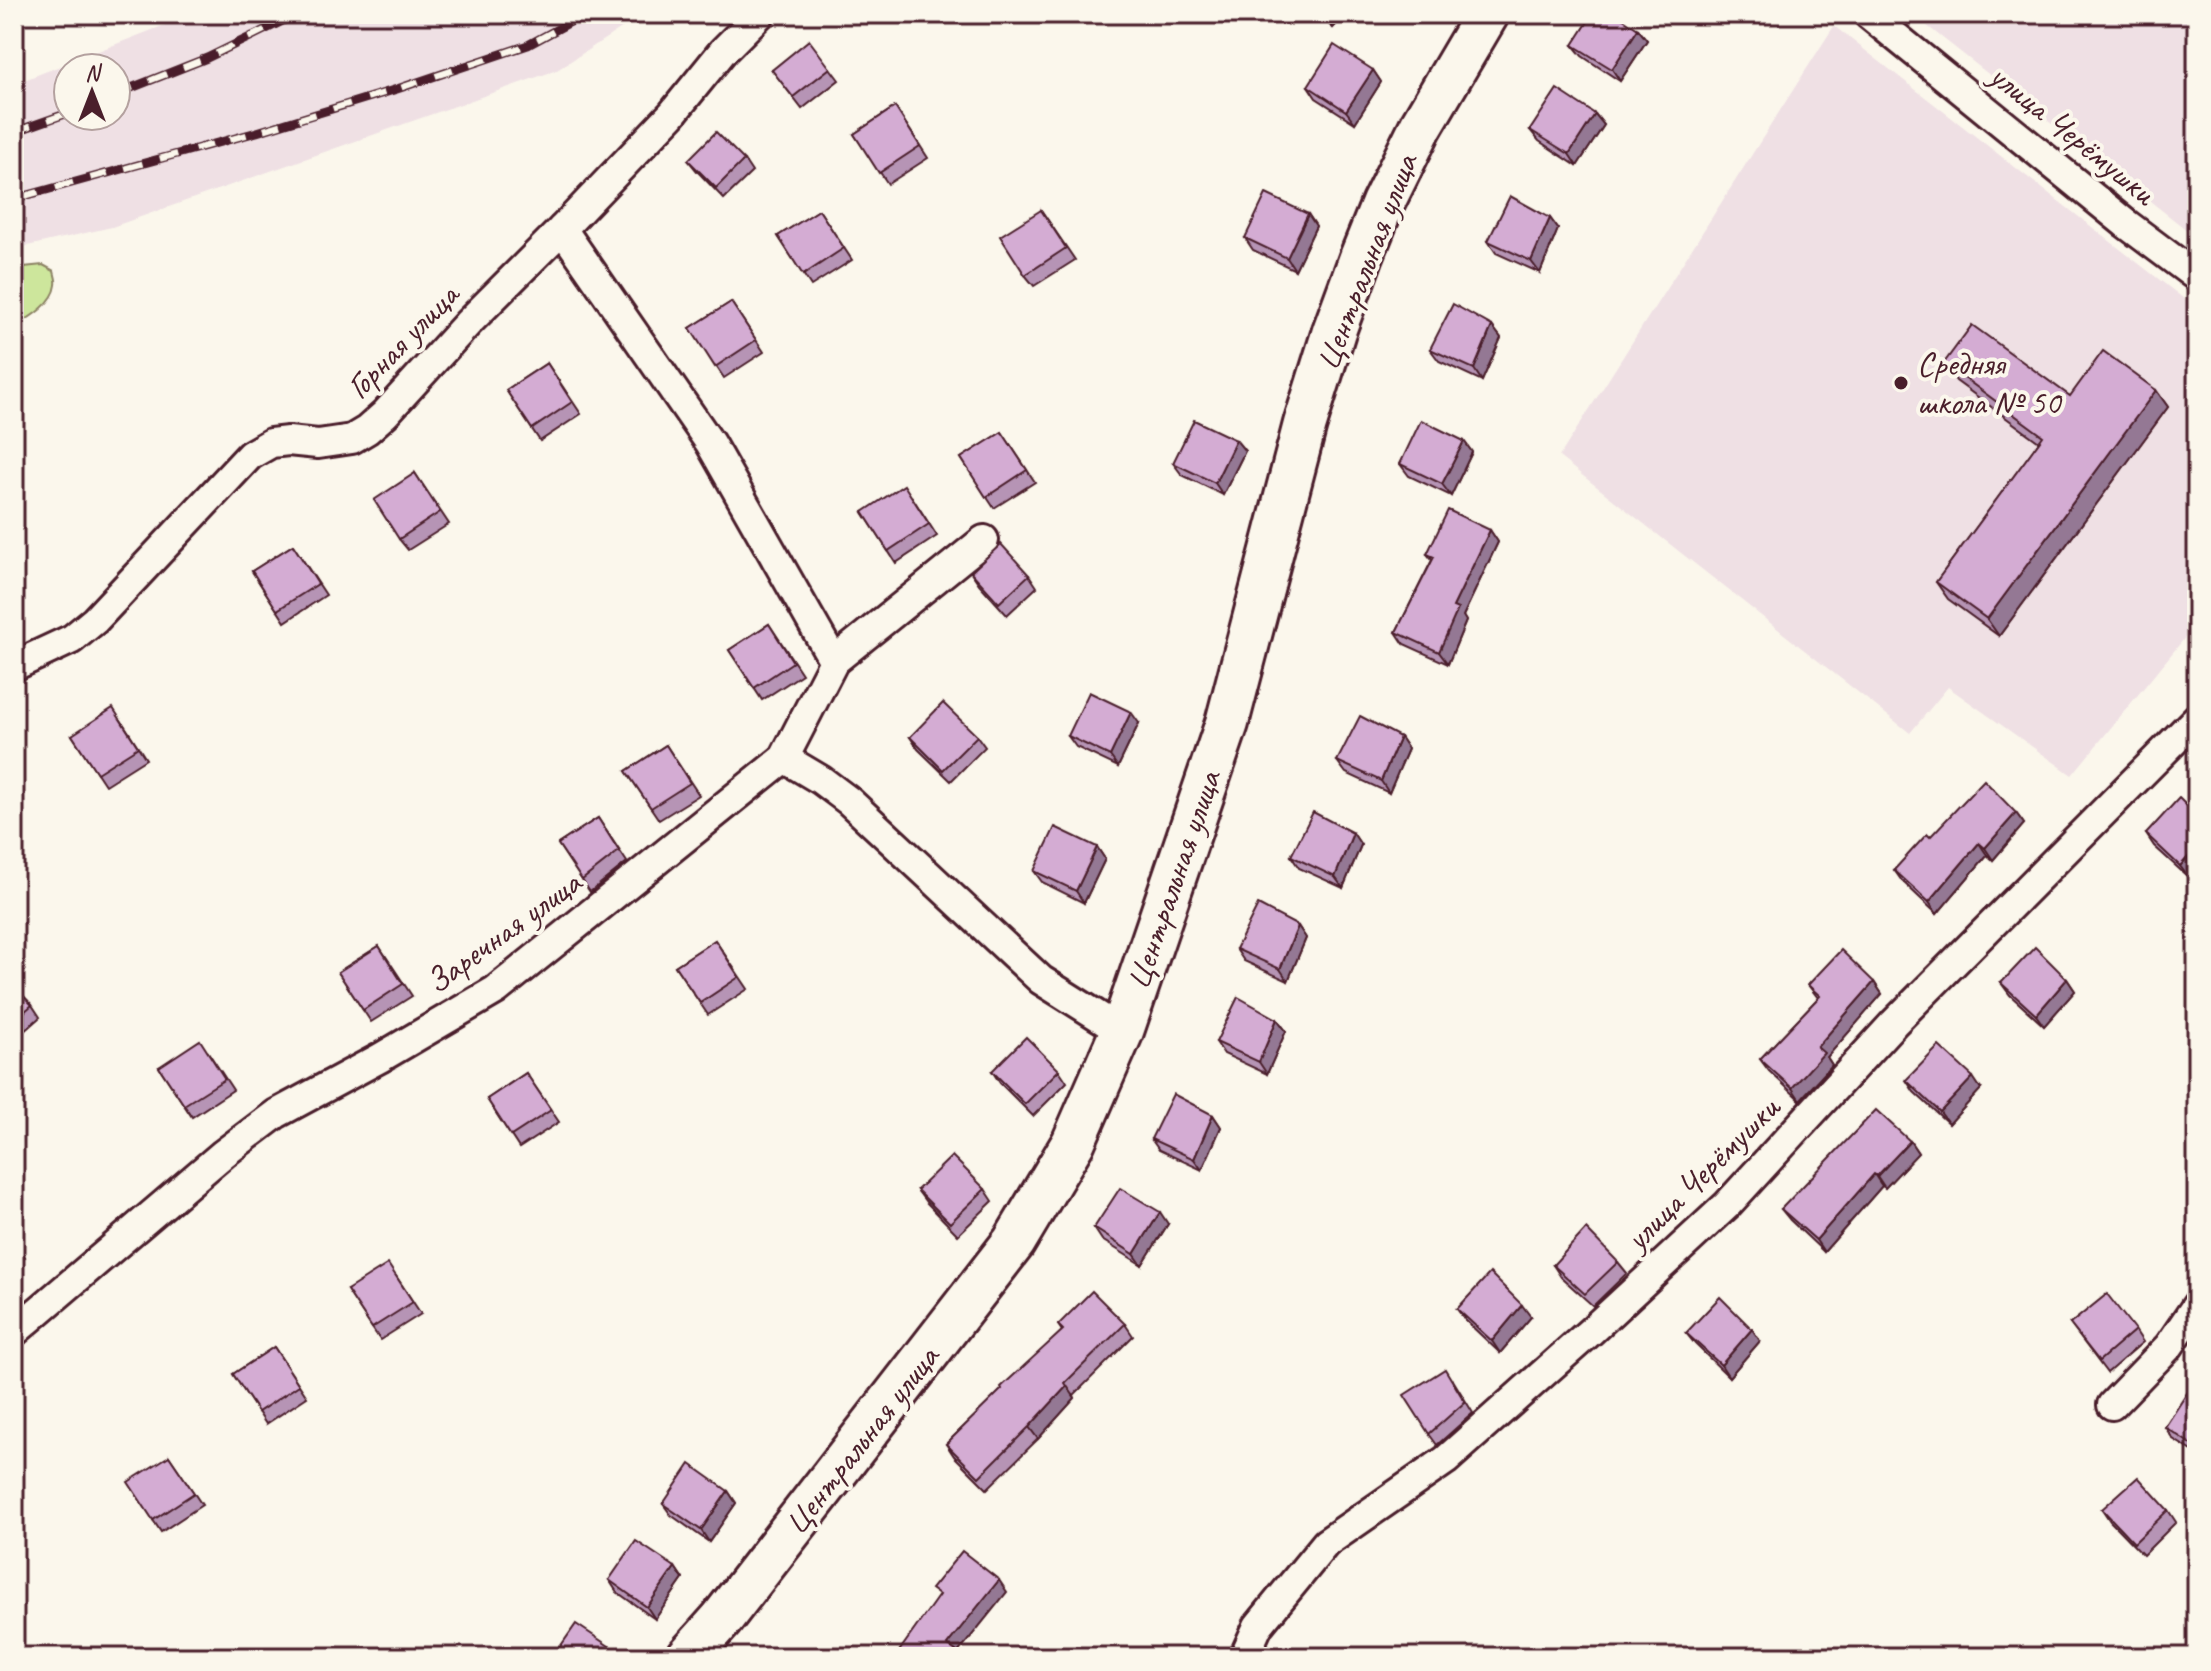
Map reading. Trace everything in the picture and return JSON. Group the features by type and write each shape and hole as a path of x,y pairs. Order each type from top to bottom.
{"street":[{"name":"Горная улица","path":"14,666 72,639 95,620 250,455 271,443 318,444 352,439 367,430 672,114 723,51 760,14"},
{"name":"Центральная улица","path":"688,1657 721,1620 1014,1242 1073,1143 1122,1031 1227,723 1305,424 1343,306 1383,203 1421,126 1487,14"},
{"name":"улица Черёмушки","path":"1868,14 2125,223 2197,277"},
{"path":"562,229 710,443 834,661"},
{"name":"Заречная улица","path":"14,1332 212,1163 276,1114 496,990 784,758 834,661 984,540"},
{"name":"улица Черёмушки","path":"1244,1657 1258,1626 1326,1543 1446,1460 1727,1205 1894,1023 2197,718"},
{"path":"784,758 849,801 1041,980 1122,1031"},
{"path":"2112,1405 2169,1346 2197,1305"}],"shaded area":[{"path":"193,14 643,14 557,70 112,227 14,249 14,84 52,69 52,132 132,132 132,52 96,52"},
{"path":"1912,14 2197,14 2197,238"},
{"name":"Средняя школа № 50","path":"1834,26 2197,309 2197,623 2072,775 1948,687 1910,733 1559,457"}],"green space":[{"path":"43,265 54,271 54,292 40,310 14,327 14,268"}],"building":[{"path":"1593,14 1616,14 1638,29 1612,69 1573,45"},
{"path":"809,40 830,68 793,97 772,70"},
{"path":"1334,45 1373,70 1346,111 1308,86"},
{"path":"1557,89 1595,114 1569,154 1530,130"},
{"path":"895,107 920,146 879,173 854,134"},
{"path":"716,132 744,160 716,188 688,160"},
{"path":"1266,194 1308,214 1287,258 1245,238"},
{"path":"1510,196 1550,218 1531,261 1488,241"},
{"path":"819,210 844,248 803,275 778,236"},
{"path":"1041,210 1066,248 1025,275 1000,236"},
{"path":"731,302 756,340 715,367 690,328"},
{"path":"1453,304 1492,326 1474,369 1430,349"},
{"name":"Средняя школа № 50","path":"1972,325 2070,396 2103,351 2156,390 1987,619 1936,582 2043,436 1944,363"},
{"path":"547,363 572,402 532,429 506,390"},
{"path":"1194,420 1236,440 1215,483 1173,463"},
{"path":"1421,420 1464,441 1442,484 1400,464"},
{"path":"1002,432 1027,470 986,497 961,458"},
{"path":"415,473 440,512 399,539 374,500"},
{"path":"904,485 929,524 888,551 863,512"},
{"path":"1448,510 1490,530 1453,607 1458,609 1439,652 1396,632 1434,557 1427,554"},
{"path":"1001,544 1029,575 999,603 971,572"},
{"path":"293,545 318,584 277,610 252,571"},
{"path":"769,624 793,662 754,688 729,650"},
{"path":"1089,692 1131,712 1110,756 1068,736"},
{"path":"943,703 977,736 943,770 910,737"},
{"path":"113,708 138,747 97,773 72,735"},
{"path":"1360,716 1400,737 1381,781 1337,761"},
{"path":"666,745 690,783 651,808 626,771"},
{"path":"1984,780 2016,813 1985,848 1979,843 1929,902 1894,870"},
{"path":"2179,798 2197,816 2197,847 2180,866 2146,834"},
{"path":"1313,812 1353,833 1335,877 1291,856"},
{"path":"598,818 619,851 582,880 558,844"},
{"path":"1055,827 1097,847 1076,891 1034,871"},
{"path":"1258,905 1298,926 1280,969 1236,949"},
{"path":"715,940 739,977 700,1003 675,966"},
{"path":"379,946 403,984 363,1010 338,972"},
{"path":"2035,947 2067,979 2036,1015 2001,983"},
{"path":"1841,950 1874,982 1817,1047 1824,1053 1792,1088 1760,1059 1820,996 1808,985"},
{"path":"14,986 32,1005 14,1021"},
{"path":"1238,997 1277,1019 1259,1062 1216,1042"},
{"path":"1026,1037 1059,1070 1025,1104 992,1071"},
{"path":"200,1040 225,1079 184,1105 159,1067"},
{"path":"1939,1046 1973,1077 1940,1112 1906,1080"},
{"path":"526,1073 551,1110 511,1136 487,1099"},
{"path":"1173,1094 1213,1115 1194,1159 1151,1139"},
{"path":"1876,1110 1910,1141 1877,1176 1874,1174 1816,1240 1781,1209"},
{"path":"952,1156 985,1189 950,1223 917,1190"},
{"path":"1120,1188 1160,1212 1134,1254 1094,1228"},
{"path":"1586,1229 1618,1262 1585,1294 1553,1265"},
{"path":"388,1264 413,1302 372,1328 347,1290"},
{"path":"1490,1273 1522,1305 1492,1341 1457,1309"},
{"path":"1092,1291 1125,1324 1065,1383 1067,1386 979,1477 946,1444 1001,1387 1063,1330 1058,1325"},
{"path":"2107,1294 2135,1330 2099,1361 2070,1324"},
{"path":"1720,1297 1752,1329 1721,1365 1686,1333"},
{"path":"274,1347 299,1385 258,1412 233,1374"},
{"path":"1445,1369 1465,1402 1429,1434 1404,1395"},
{"path":"2191,1387 2197,1391 2197,1448 2165,1427"},
{"path":"169,1456 194,1493 153,1520 128,1482"},
{"path":"690,1464 728,1491 701,1530 663,1504"},
{"path":"2138,1477 2168,1510 2134,1543 2102,1509"},
{"path":"636,1541 675,1567 647,1607 609,1580"},
{"path":"962,1551 999,1580 947,1645 956,1651 952,1657 895,1657 939,1595 931,1589"},
{"path":"576,1624 615,1650 610,1657 553,1657"}],"railway":[{"path":"132,88 207,58 297,14"},
{"path":"21,197 257,132 397,89 528,45 585,14"},
{"path":"14,132 52,119"}],"place":[{"name":"Средняя школа № 50","path":"1901,383"}]}
